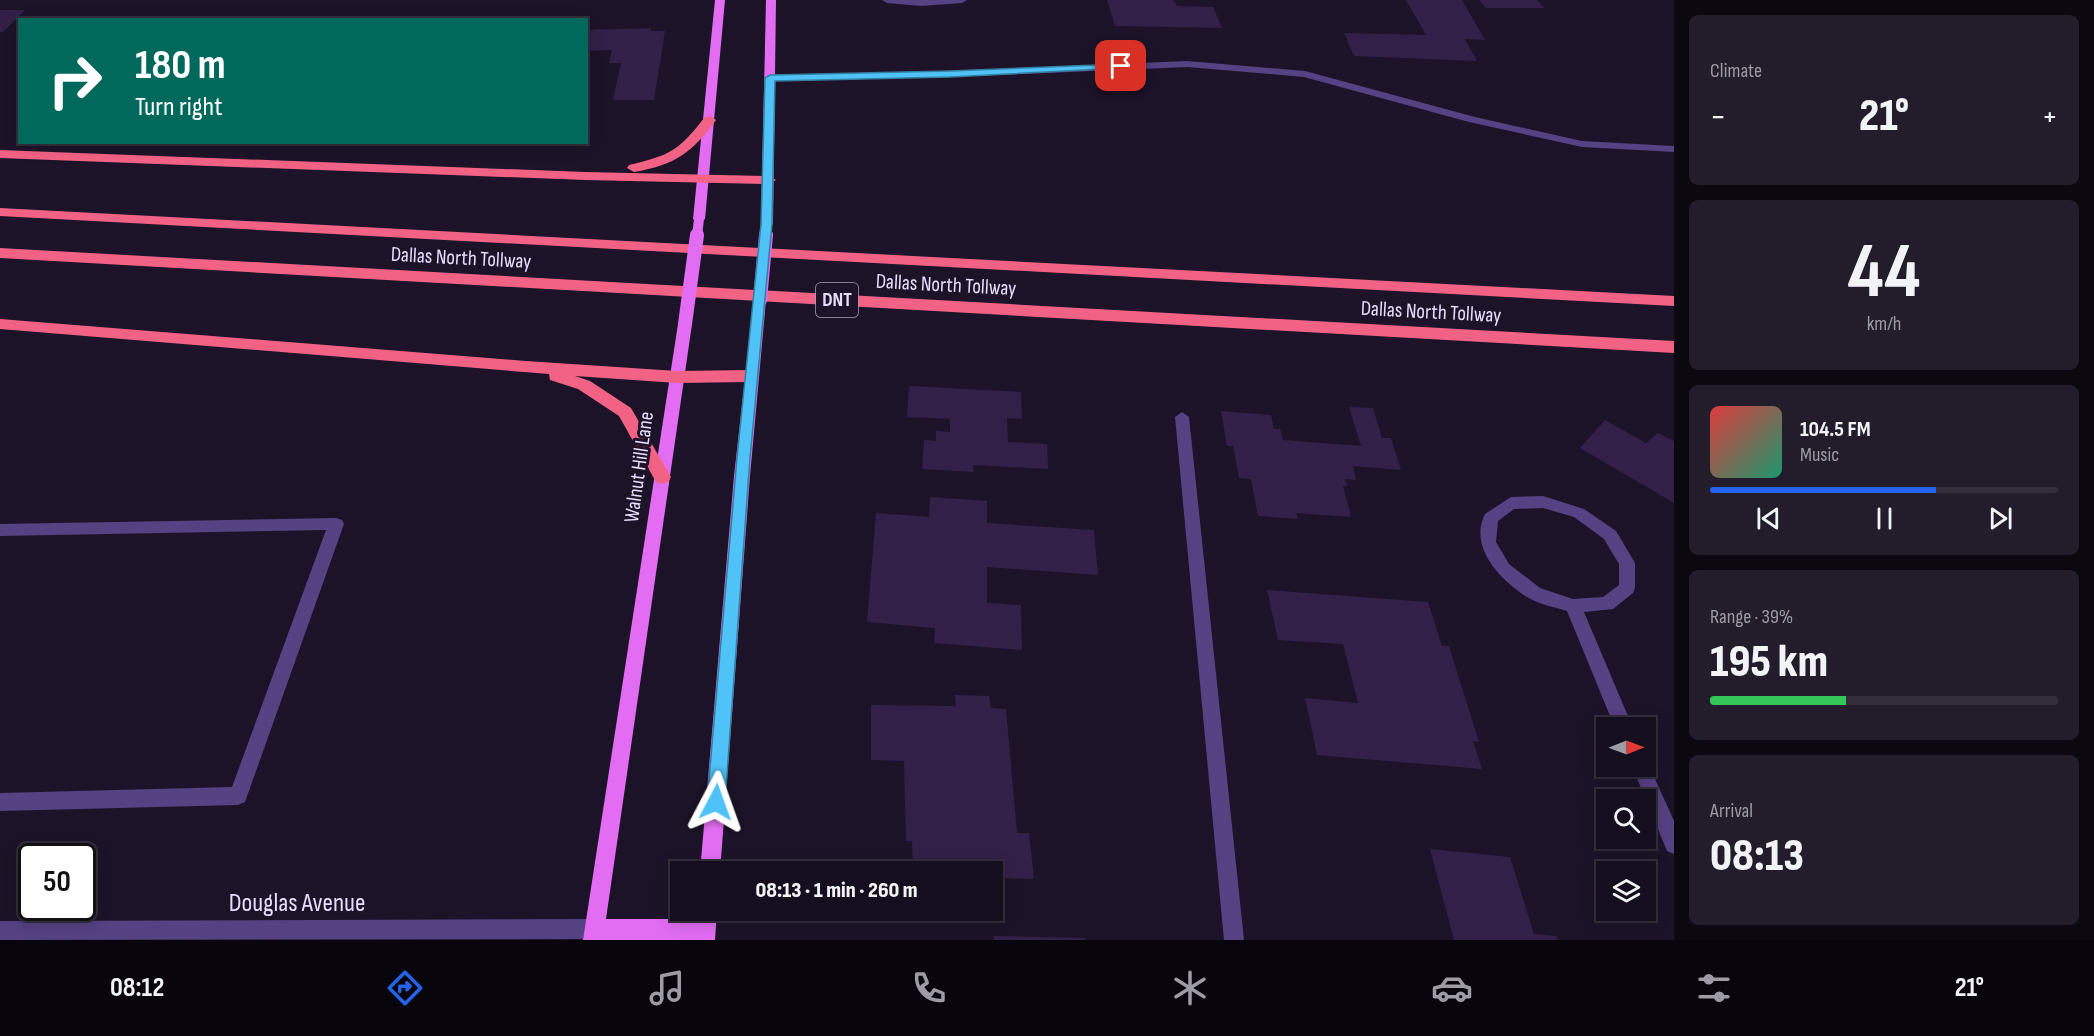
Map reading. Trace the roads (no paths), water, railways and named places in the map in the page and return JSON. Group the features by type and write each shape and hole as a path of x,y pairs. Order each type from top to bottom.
{"highway":[{"path":"585,176 655,165 684,152 710,120"},
{"path":"0,154 585,176 769,180"},
{"name":"Dallas North Tollway","path":"0,212 1674,302"},
{"name":"Dallas North Tollway","path":"0,253 1674,347"},
{"path":"0,324 526,367 677,377 751,376"},
{"path":"526,367 584,385 625,412 662,477"}],"main road":[{"name":"Walnut Hill Lane","path":"594,934 685,324 704,178 720,0"},
{"path":"712,861 751,376 767,224 771,0"},
{"path":"594,934 706,927"}],"street":[{"path":"887,0 921,3 962,0"},
{"path":"770,78 950,74 1187,64 1305,74 1473,120 1582,144 1674,148"},
{"path":"1182,417 1233,940"},
{"path":"1573,606 1607,604 1627,588 1628,562 1610,536 1579,513 1543,502 1511,503 1491,518 1488,542 1503,569 1534,593 1573,606 1619,717"},
{"path":"0,530 336,524 238,796 0,802"},
{"path":"1646,777 1674,844"},
{"name":"Douglas Avenue","path":"0,931 594,934"}]}
